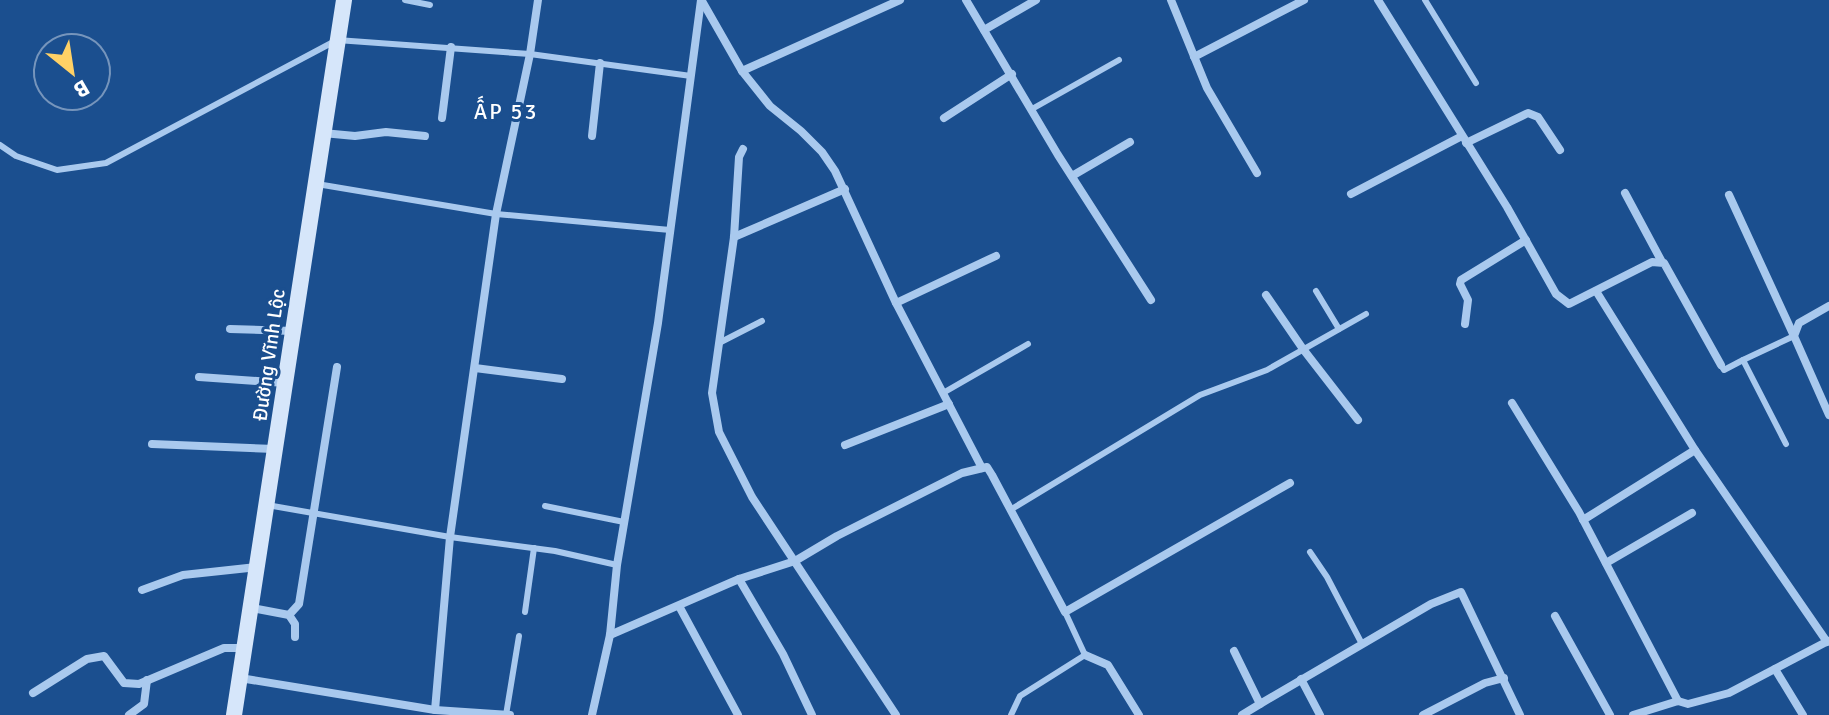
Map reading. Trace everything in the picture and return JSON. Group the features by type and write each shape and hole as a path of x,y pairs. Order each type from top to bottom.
{"main road":[{"name":"Đường Vĩnh Lộc","path":"234,715 344,0"}],"street":[{"path":"435,710 450,537 496,214 530,54 538,0"},
{"path":"701,0 742,71 770,106 822,152 845,189 896,303 982,468"},
{"path":"592,715 610,635 617,565 658,323 701,0"},
{"path":"742,71 900,0"},
{"path":"966,0 1151,300"},
{"path":"984,30 1036,0"},
{"path":"1171,0 1207,88 1257,173"},
{"path":"1194,57 1304,0"},
{"path":"1378,0 1556,294 1569,304 1652,262 1662,262"},
{"path":"442,118 451,47"},
{"path":"592,136 600,63"},
{"path":"944,118 1012,74"},
{"path":"1351,194 1464,139 1528,113 1538,117 1560,150"},
{"path":"322,133 365,136 386,132 425,136"},
{"path":"1072,176 1130,142"},
{"path":"743,149 739,157 734,237 712,393 719,432 752,497 896,715"},
{"path":"734,237 845,189"},
{"path":"1625,193 1721,365"},
{"path":"1729,195 1829,415"},
{"path":"1465,324 1468,300 1461,280 1526,240"},
{"path":"896,303 996,256"},
{"path":"1596,291 1695,450 1828,642 1729,693 1688,704 1678,701 1633,715"},
{"path":"1266,295 1358,420"},
{"path":"1794,336 1799,323 1829,306"},
{"path":"230,329 293,331"},
{"path":"252,608 289,615 296,611 299,604 337,367"},
{"path":"475,368 562,379"},
{"path":"199,377 285,383"},
{"path":"1512,403 1583,520 1678,701"},
{"path":"845,445 949,404"},
{"path":"152,444 276,449"},
{"path":"1583,520 1695,450"},
{"path":"610,635 739,579 795,561 837,536 962,473 982,468 987,467 1065,612 1290,483"},
{"path":"1606,563 1692,513"},
{"path":"142,590 183,575 257,567"},
{"path":"739,579 783,654 812,715"},
{"path":"1242,715 1431,604 1461,592 1520,715"},
{"path":"679,606 738,715"},
{"path":"289,615 295,624 295,637"},
{"path":"1555,616 1610,715"},
{"path":"33,693 87,659 104,656 124,683 139,684 224,648 245,648"},
{"path":"1234,651 1260,704"},
{"path":"1085,655 1108,665 1139,715"},
{"path":"1775,669 1803,715"},
{"path":"239,678 435,710 508,715"},
{"path":"1423,715 1485,683 1504,678"},
{"path":"1301,679 1320,715"},
{"path":"129,715 144,704 147,680"}],"lane":[{"path":"405,0 430,5"},
{"path":"1425,0 1476,83"},
{"path":"0,145 16,156 57,170 106,163 337,40 530,54 691,76"},
{"path":"1032,109 1119,60"},
{"path":"314,184 496,214 670,230"},
{"path":"1316,291 1339,329"},
{"path":"1010,510 1200,395 1267,370 1366,314"},
{"path":"719,343 762,321"},
{"path":"1721,365 1724,370 1794,336"},
{"path":"943,393 1028,344"},
{"path":"1743,360 1786,444"},
{"path":"267,505 450,537 534,548 617,565"},
{"path":"545,506 624,522"},
{"path":"525,612 534,548"},
{"path":"1310,552 1327,577 1362,644"},
{"path":"1011,715 1020,696 1085,655 1065,612"},
{"path":"508,715 519,636"}],"district":[{"name":"ẤP 53","path":"506,111"}]}
